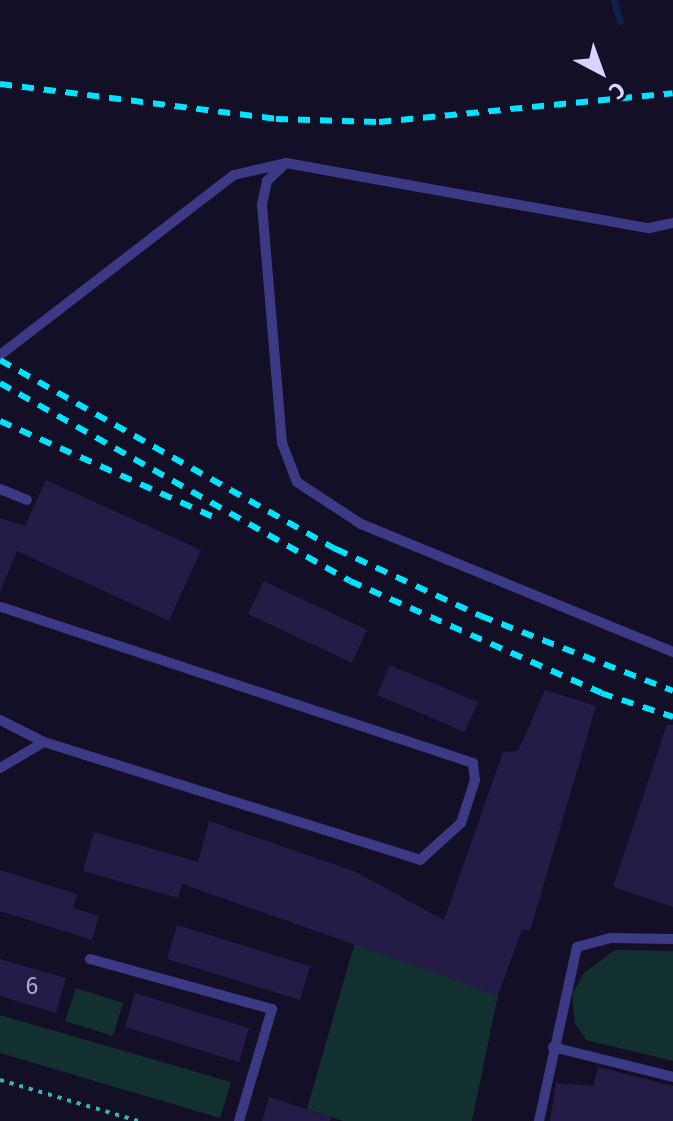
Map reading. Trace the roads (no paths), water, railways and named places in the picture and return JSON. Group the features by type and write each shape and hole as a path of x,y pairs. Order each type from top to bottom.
{"lane":[{"path":"0,355 234,175 286,163 649,228 673,223"},
{"path":"286,163 267,181 262,205 282,443 297,482 361,524 673,652"},
{"path":"0,489 27,500"},
{"path":"0,720 44,742 420,860 461,823 475,780 473,763 1,607"},
{"path":"0,768 44,742"},
{"path":"539,1121 577,947 611,938 673,939"},
{"path":"90,959 272,1009 239,1121"},
{"path":"553,1047 673,1077"}],"waterway":[{"path":"614,0 620,21"}],"railway":[{"path":"0,84 276,119 379,122 673,93"},
{"path":"0,360 336,549 481,616 673,691"},
{"path":"0,383 350,581 601,693 673,717"},
{"path":"0,421 216,518"}]}
